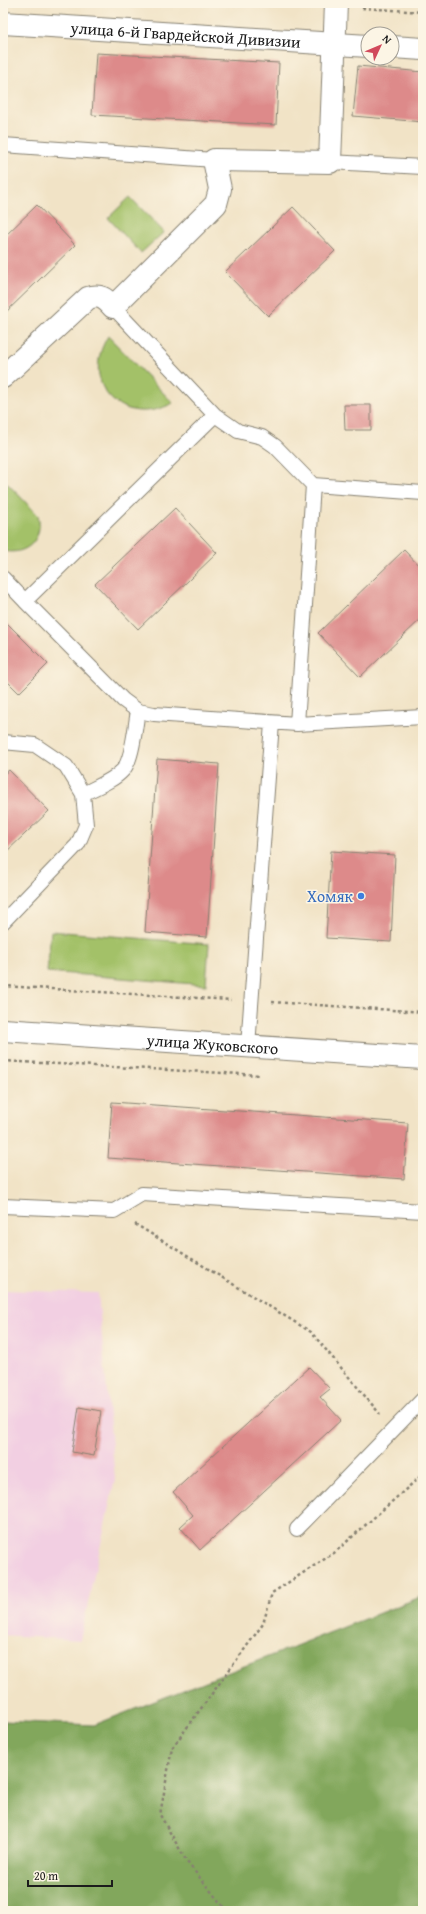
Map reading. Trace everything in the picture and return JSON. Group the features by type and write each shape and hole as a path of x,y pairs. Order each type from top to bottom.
{"street":[{"path":"3,377 88,298 96,295 104,298 113,307 216,204 220,189 214,160 330,162 336,3"},
{"name":"улица 6-й Гвардейской Дивизии","path":"3,23 360,46"},
{"path":"400,48 423,49"},
{"name":"улица Жуковского","path":"3,1030 423,1058"}],"lane":[{"path":"3,145 214,160"},
{"path":"330,162 423,167"},
{"path":"113,307 216,416 238,431 262,437 275,446 313,485 423,493"},
{"path":"26,601 216,416"},
{"path":"297,724 313,485"},
{"path":"3,578 123,700 138,711 154,714 297,724 423,717"},
{"path":"83,794 124,770 129,758 138,711"},
{"path":"248,1046 272,723"},
{"path":"3,742 35,745 66,766 83,794 86,825 78,844 3,922"},
{"path":"3,1206 114,1211 142,1194 423,1211"},
{"path":"297,1529 423,1399"}],"path":[{"path":"3,986 423,1012"},
{"path":"3,1061 264,1075"},
{"path":"114,1211 311,1332 393,1430"},
{"path":"227,1911 187,1862 160,1815 172,1748 263,1624 272,1593 334,1553 423,1474"}],"shaded area":[{"path":"3,1290 98,1293 115,1479 80,1640 3,1635"}],"green space":[{"path":"130,197 164,232 141,253 108,218"},
{"path":"108,336 173,403 155,410 138,411 123,407 110,398 102,386 98,371 100,354"},
{"path":"3,479 38,515 39,524 36,538 32,544 19,551 3,551"},
{"path":"51,931 209,944 206,985 47,972"},
{"path":"423,1596 423,1911 3,1911 3,1721 94,1725"}],"building":[{"path":"96,53 279,63 276,125 92,115"},
{"path":"358,66 423,72 423,122 353,116"},
{"path":"37,205 75,245 3,315 3,238"},
{"path":"293,207 335,251 268,316 225,272"},
{"path":"344,405 371,405 371,430 345,430"},
{"path":"175,508 217,553 138,629 95,584"},
{"path":"404,550 423,570 423,617 360,677 318,633"},
{"path":"7,623 48,664 19,693 3,677 3,627"},
{"path":"157,759 219,764 207,937 145,932"},
{"path":"9,770 49,811 3,855 3,775"},
{"name":"Хомяк","path":"331,851 395,855 391,942 326,938"},
{"path":"112,1102 408,1123 404,1179 108,1158"},
{"path":"309,1367 330,1389 320,1397 341,1420 200,1550 180,1527 193,1515 173,1492"},
{"path":"79,1407 101,1411 94,1456 72,1452"}],"place":[{"name":"Хомяк","path":"361,896"}]}
